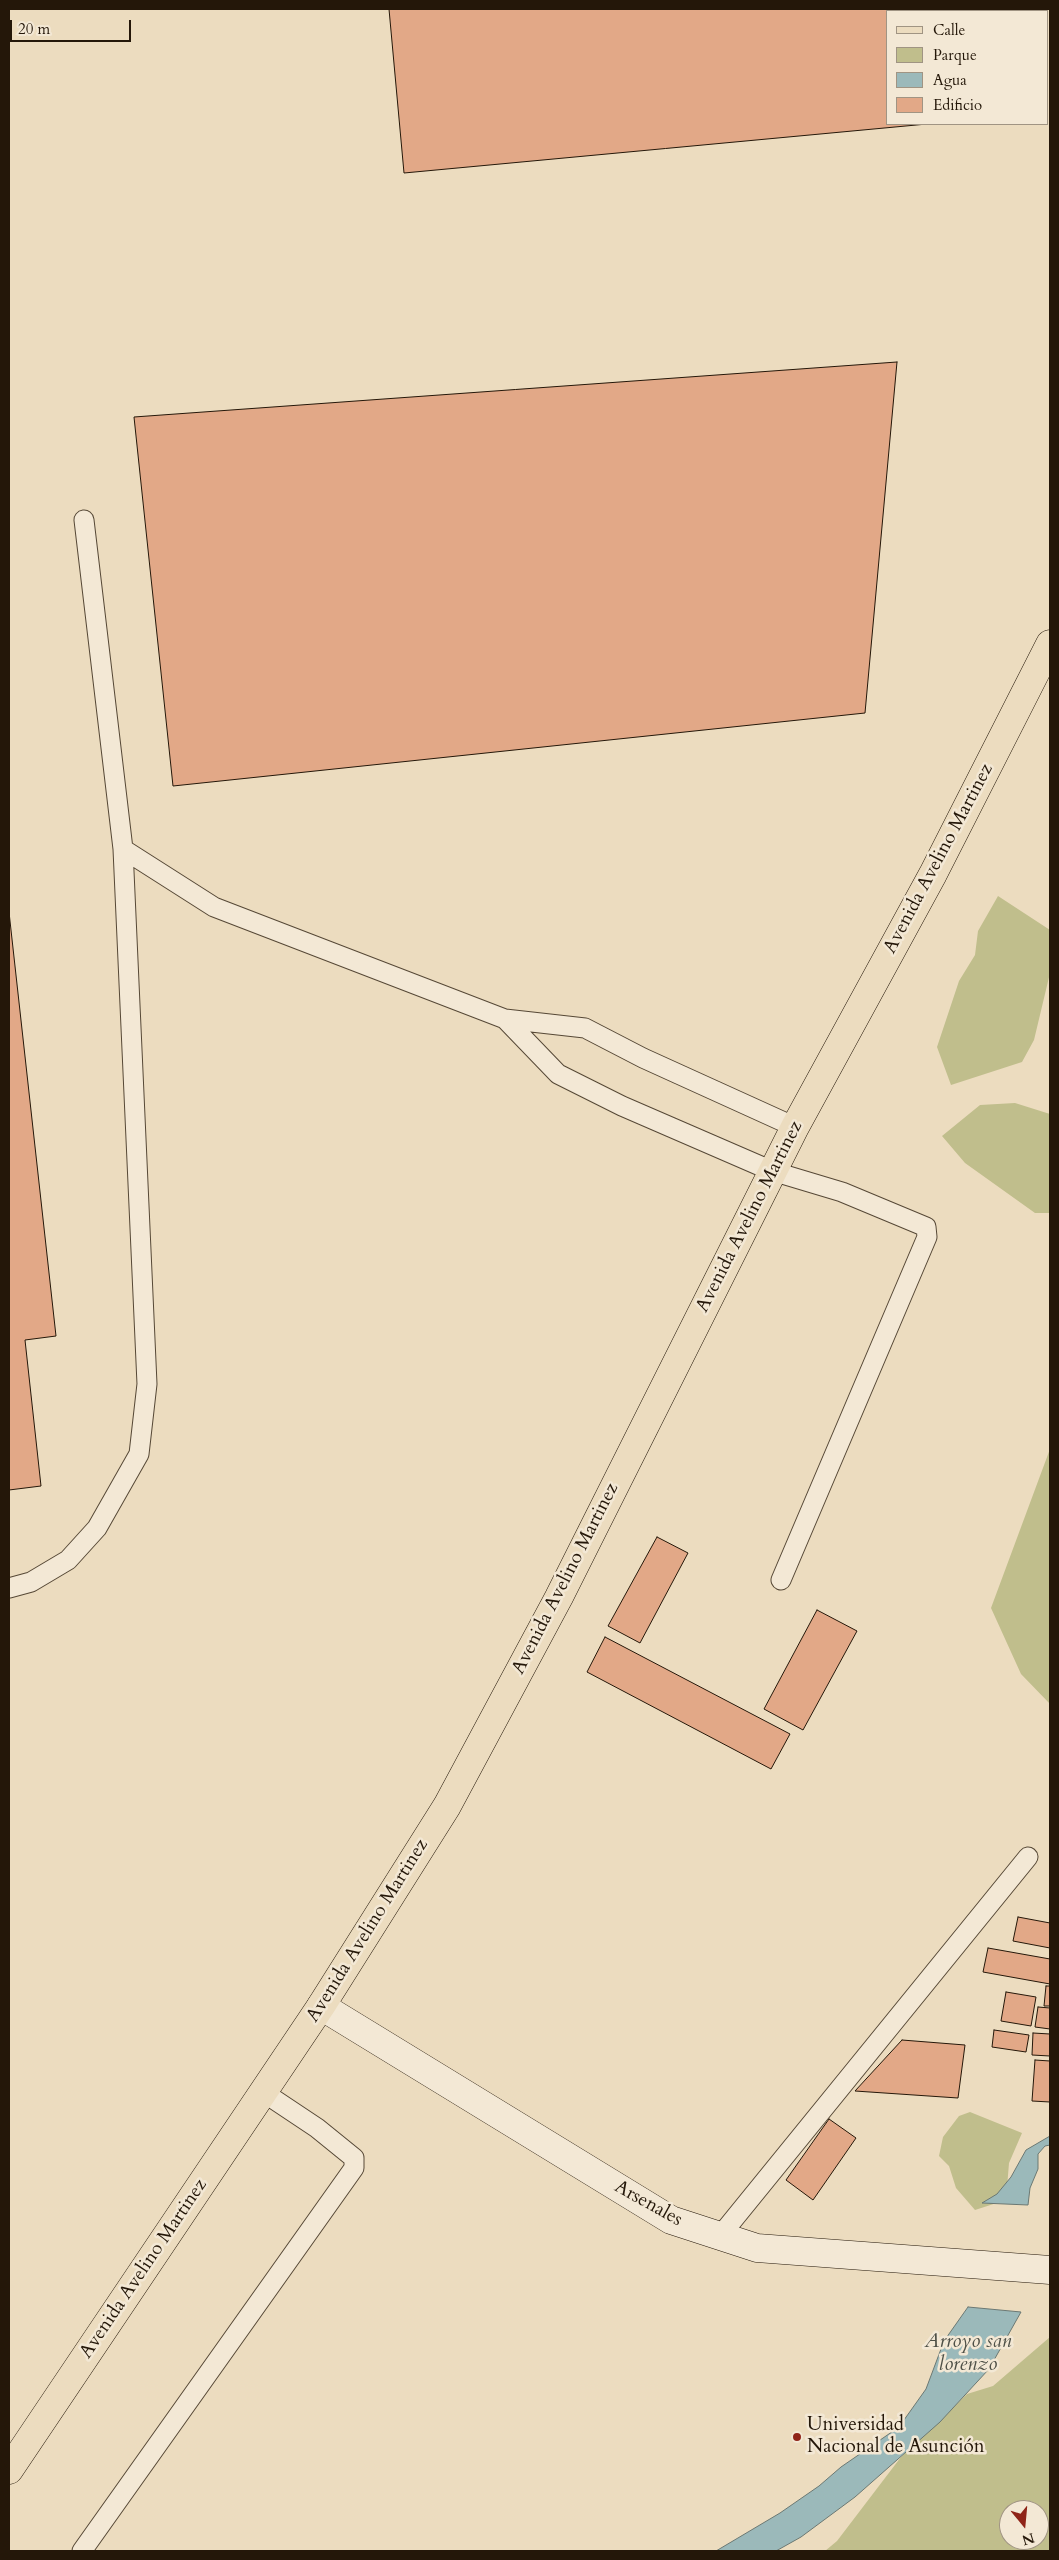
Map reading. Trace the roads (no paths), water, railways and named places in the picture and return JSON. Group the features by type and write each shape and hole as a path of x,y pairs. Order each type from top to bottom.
{"main road":[{"name":"Avenida Avelino Martinez","path":"9,2470 321,2006 452,1798 558,1597 772,1171 933,874 1050,644"},
{"name":"Arsenales","path":"321,2006 671,2220 757,2248 1050,2270"}],"lane":[{"path":"9,1588 31,1582 68,1560 97,1528 139,1454 147,1384 123,849 84,520"},
{"path":"123,849 214,907 505,1019 585,1028 643,1058 795,1127"},
{"path":"505,1019 558,1074 622,1106 772,1171 842,1192 926,1227 928,1238 781,1580"},
{"path":"720,2236 1028,1857"},
{"path":"82,2551 354,2168 354,2158 317,2128 264,2092"}],"water":[{"path":"1050,2136 1050,2145 1045,2146 1038,2154 1038,2169 1030,2188 1028,2205 982,2203 997,2194 1011,2177 1026,2150"},
{"name":"Arroyo san lorenzo","path":"968,2307 1021,2312 989,2369 940,2422 855,2497 801,2537 776,2551 716,2551 780,2513 819,2486 841,2467 899,2427 926,2389 944,2341"}],"place":[{"name":"Universidad Nacional de Asunción","path":"797,2437"}]}
